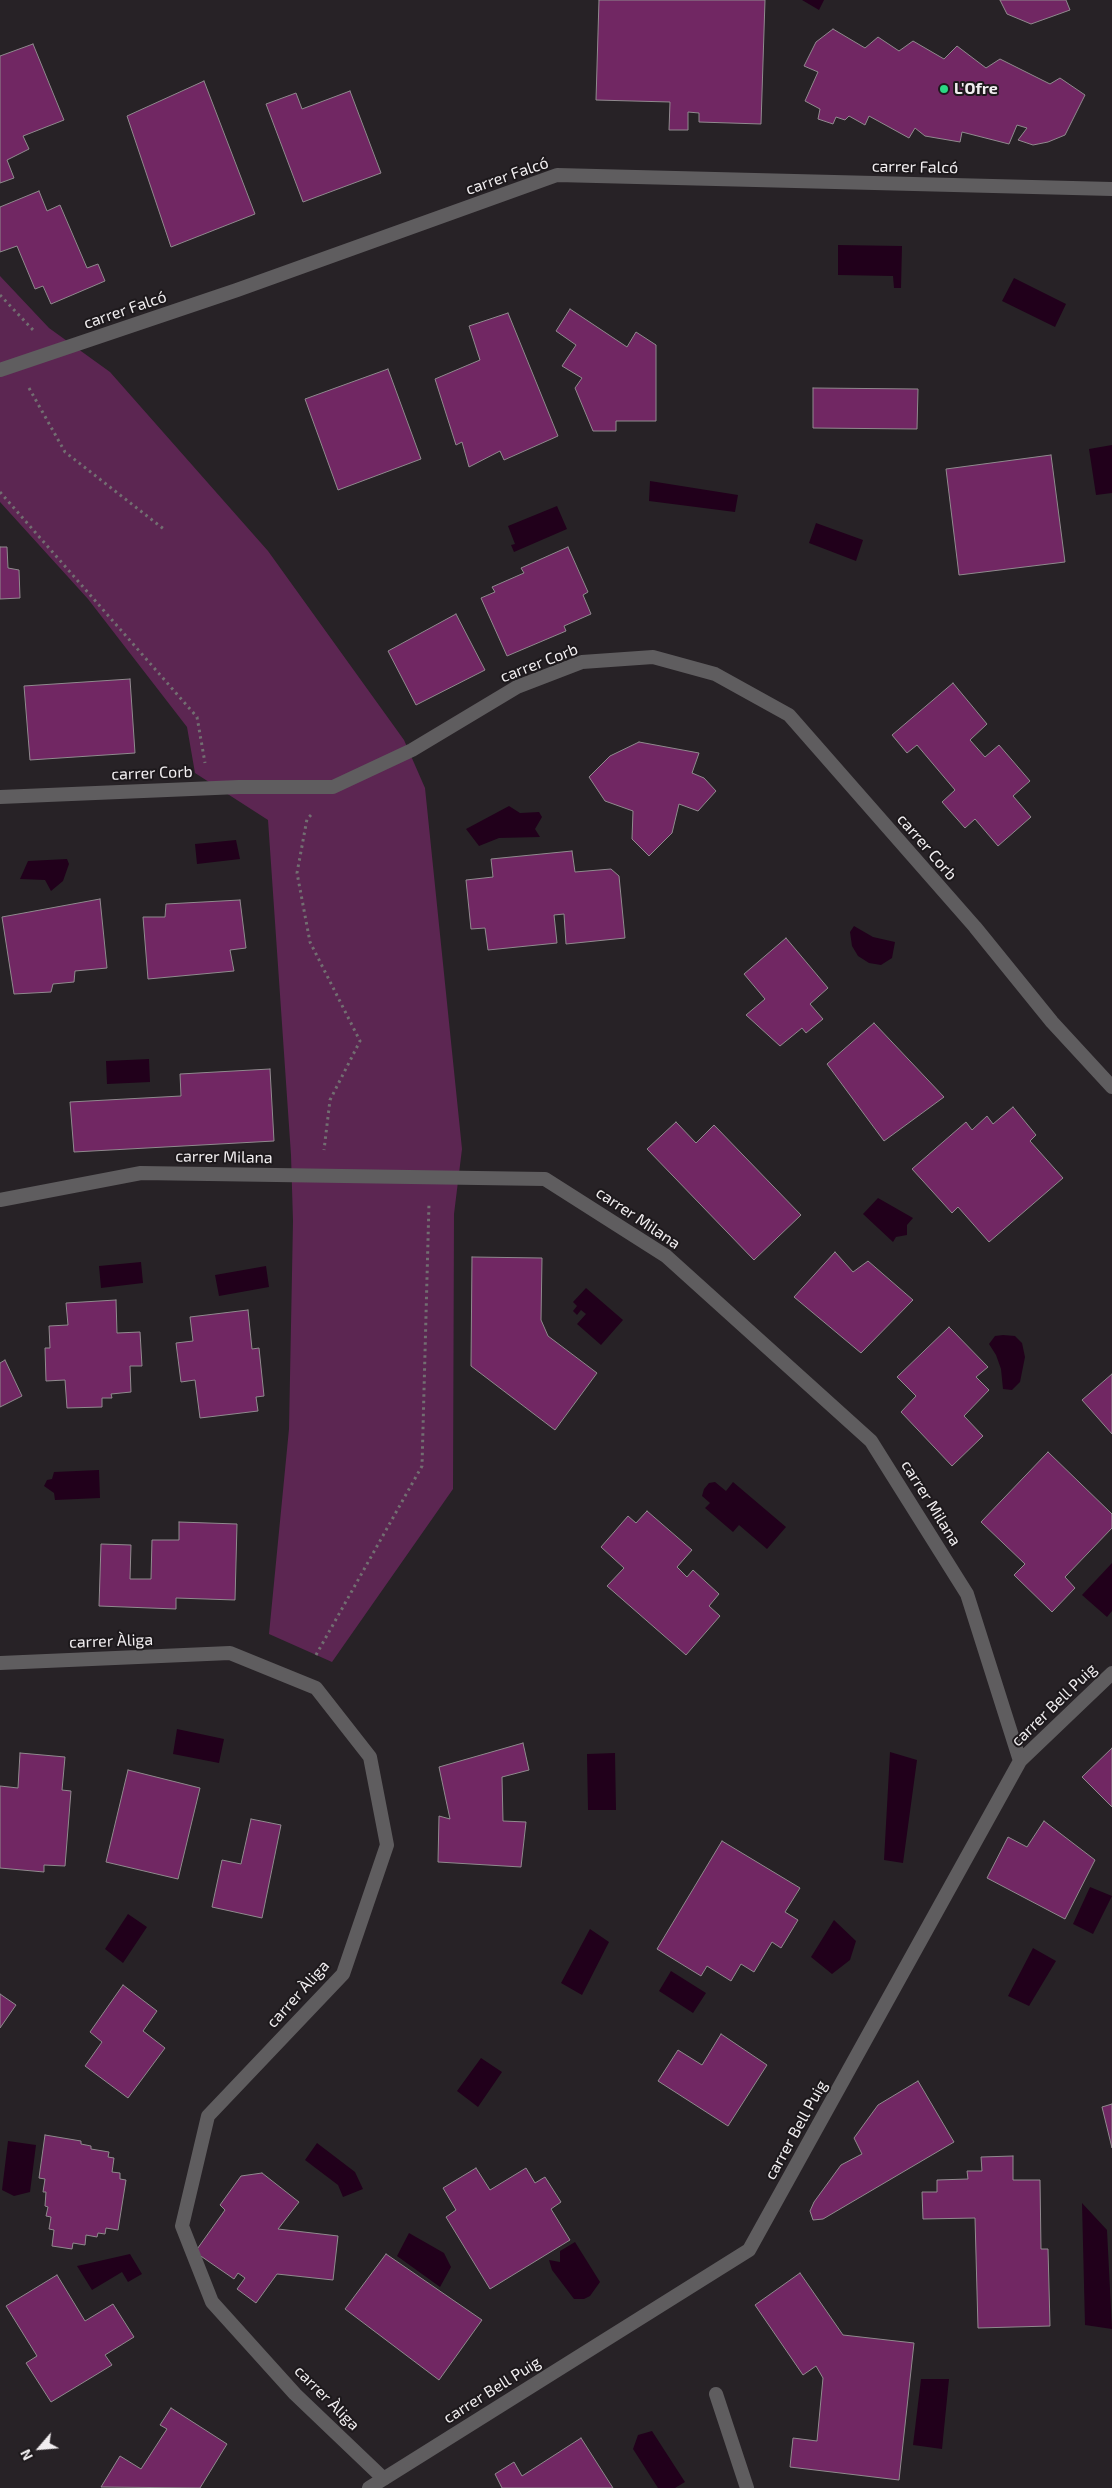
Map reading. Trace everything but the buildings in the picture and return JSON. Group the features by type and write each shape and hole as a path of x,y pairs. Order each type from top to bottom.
{"street":[{"name":"carrer Falcó","path":"0,370 55,353 557,176 1112,189"},
{"name":"carrer Corb","path":"0,797 209,788 333,788 412,750 517,687 582,662 653,657 715,674 788,715 974,927 1052,1022 1112,1087"},
{"name":"carrer Milana","path":"0,1200 141,1173 545,1179 666,1256 871,1441 967,1594 1020,1761"},
{"name":"carrer Àliga","path":"0,1663 230,1653 316,1688 370,1757 387,1845 343,1974 208,2116 182,2226 212,2302 295,2394 384,2478"},
{"name":"carrer Bell Puig","path":"369,2488 750,2250 1020,1761 1112,1673"},
{"path":"716,2394 747,2488"}],"path":[{"path":"0,295 55,353"},
{"path":"16,366 65,452 165,530"},
{"path":"0,492 197,717 209,788"},
{"path":"322,1176 330,1100 360,1041 310,942 297,873 307,819 333,788"},
{"path":"316,1655 422,1466 430,1178"}],"shaded area":[{"path":"802,0 824,0 819,10"},
{"path":"838,245 902,246 901,288 894,288 893,276 838,275"},
{"path":"0,276 49,328 110,372 268,551 404,740 425,788 462,1149 454,1214 453,1489 332,1662 269,1634 289,1429 293,1221 291,1155 268,820 195,773 187,727 88,599 0,502"},
{"path":"1014,278 1066,304 1055,327 1002,301"},
{"path":"1112,445 1112,493 1096,495 1089,449"},
{"path":"650,481 738,495 735,512 649,501"},
{"path":"557,506 567,529 514,552 511,545 515,544 508,526"},
{"path":"816,523 863,540 856,561 809,543"},
{"path":"509,806 520,813 539,812 542,817 535,829 540,837 499,838 479,846 466,829"},
{"path":"236,840 240,859 197,864 195,844"},
{"path":"67,859 69,864 63,881 51,891 45,880 20,879 28,861"},
{"path":"854,926 873,937 895,942 892,958 881,965 869,963 858,956 852,946 850,932"},
{"path":"149,1059 150,1082 107,1084 106,1061"},
{"path":"878,1198 913,1218 907,1225 907,1235 896,1237 893,1242 863,1214"},
{"path":"141,1262 143,1283 101,1288 99,1266"},
{"path":"266,1266 269,1287 219,1296 215,1275"},
{"path":"586,1288 623,1320 601,1345 577,1324 586,1314 581,1310 577,1315 573,1311 577,1306 573,1302"},
{"path":"995,1336 1015,1336 1022,1343 1025,1357 1020,1382 1012,1390 1003,1389 1001,1369 996,1355 989,1344"},
{"path":"99,1470 100,1498 55,1500 54,1493 44,1486 47,1480 52,1479 54,1472"},
{"path":"715,1482 726,1491 733,1482 786,1527 767,1549 739,1525 733,1532 705,1508 710,1503 702,1496 704,1489 709,1483"},
{"path":"1112,1563 1112,1611 1107,1617 1082,1595"},
{"path":"177,1729 224,1739 219,1763 173,1754"},
{"path":"890,1752 917,1760 903,1863 884,1860"},
{"path":"615,1753 616,1810 588,1810 587,1754"},
{"path":"1090,1887 1112,1896 1093,1934 1073,1924"},
{"path":"128,1914 147,1927 123,1963 105,1949"},
{"path":"834,1920 856,1941 850,1960 832,1974 811,1957"},
{"path":"590,1929 609,1942 582,1995 561,1983"},
{"path":"1033,1948 1056,1961 1029,2006 1008,1996"},
{"path":"671,1971 706,1993 693,2013 659,1991"},
{"path":"481,2058 502,2072 478,2107 457,2091"},
{"path":"8,2141 36,2145 30,2192 14,2196 2,2190"},
{"path":"317,2143 355,2172 363,2189 343,2197 338,2185 305,2160"},
{"path":"1082,2203 1107,2230 1112,2329 1085,2325"},
{"path":"409,2233 444,2253 451,2267 440,2287 397,2256"},
{"path":"575,2242 600,2282 590,2296 584,2299 574,2299 552,2270 549,2260 560,2262 560,2251"},
{"path":"130,2254 142,2274 128,2282 122,2272 92,2290 77,2266"},
{"path":"921,2379 949,2379 942,2449 913,2445"},
{"path":"652,2431 685,2482 675,2488 658,2488 633,2449 638,2435"}],"place":[{"name":"L'Ofre","path":"944,89"}]}
